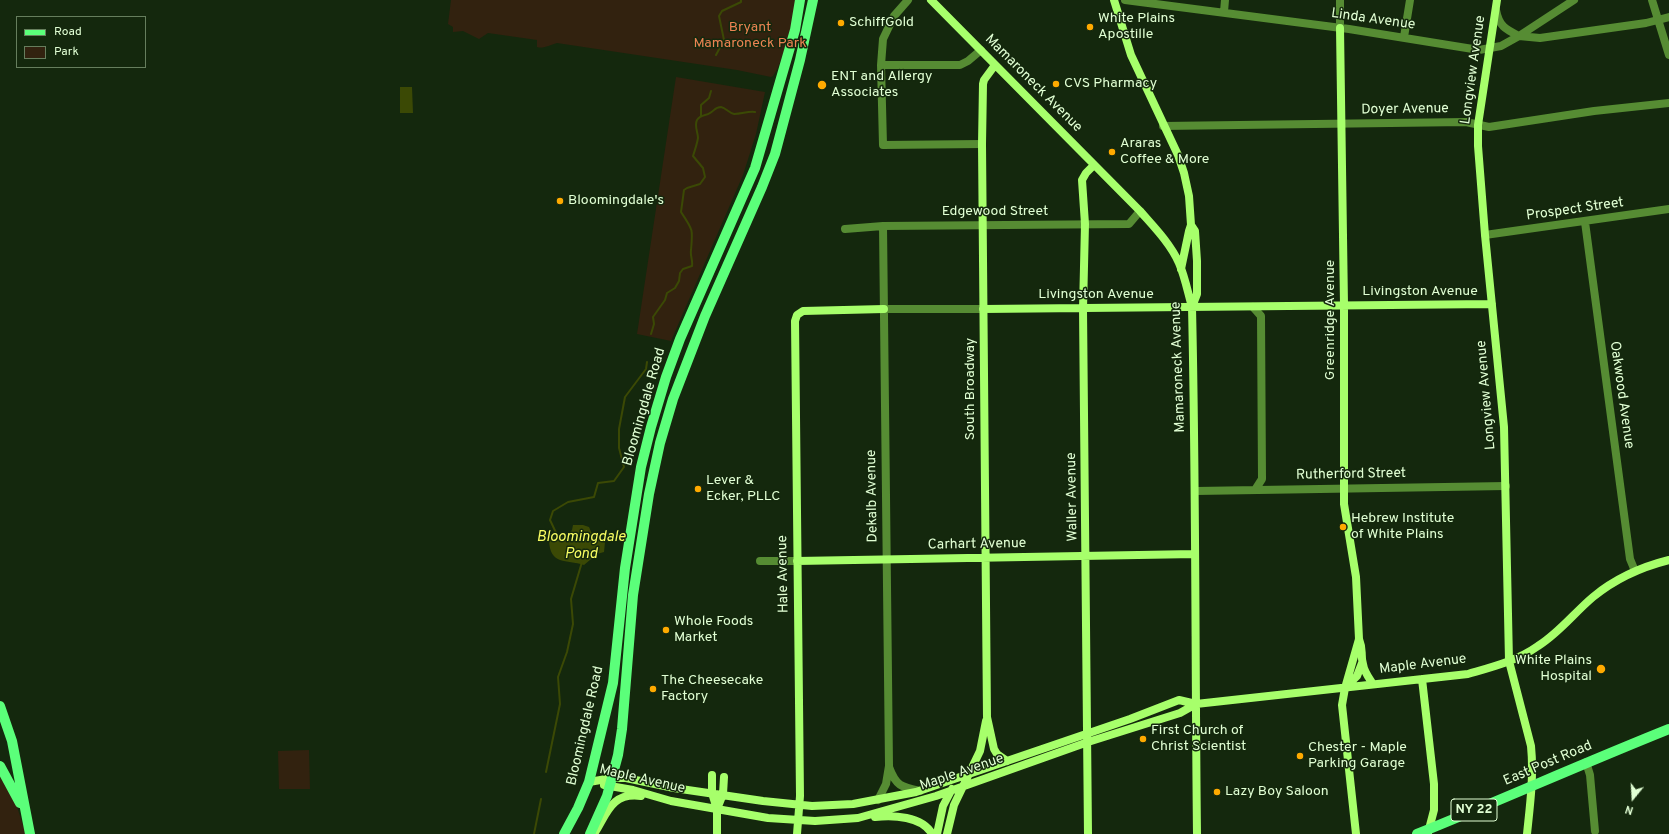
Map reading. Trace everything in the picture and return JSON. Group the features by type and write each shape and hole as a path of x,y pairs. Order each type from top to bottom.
{"main road":[{"name":"Bloomingdale Road","path":"564,834 578,808 589,782 613,683 625,568 641,467 649,434 672,358 755,168 795,30 800,0"},
{"name":"Bloomingdale Road","path":"590,834 607,796 622,729 631,612 636,571 649,494 660,443 673,399 704,316 762,187 775,154 800,60 813,0"},
{"path":"0,706 12,741 30,834"},
{"name":"East Post Road","path":"1417,834 1428,832 1586,762 1669,729"},
{"path":"0,766 26,816"}],"street":[{"path":"908,0 894,16 884,34 881,65 883,144 982,144"},
{"name":"Mamaroneck Avenue","path":"931,0 1140,211 1163,237 1171,249 1181,270 1192,307 1196,491 1195,554 1198,834"},
{"path":"1114,0 1131,55 1163,126 1178,155 1184,173 1189,196 1191,225 1181,270"},
{"name":"Linda Avenue","path":"1125,0 1340,28 1479,50 1501,46 1574,0"},
{"path":"1224,12 1225,0"},
{"name":"Greenridge Avenue","path":"1340,0 1344,305 1344,488 1347,530 1356,577 1359,639 1342,699 1342,712 1356,834"},
{"path":"1404,38 1410,0"},
{"path":"1652,0 1669,55"},
{"path":"1497,4 1500,24 1519,36 1540,38 1658,21 1669,17"},
{"name":"Longview Avenue","path":"1497,4 1478,125 1478,146 1485,235 1504,427 1509,661 1531,746 1532,787 1527,834"},
{"path":"881,65 960,65 968,61 980,50"},
{"name":"South Broadway","path":"995,65 984,80 982,144 987,717 994,749 997,754 1007,761"},
{"name":"Doyer Avenue","path":"1163,126 1466,122 1489,127 1669,102"},
{"name":"Waller Avenue","path":"1088,834 1083,309 1085,224 1082,180 1086,173 1094,165"},
{"name":"Prospect Street","path":"1485,235 1669,209"},
{"name":"Edgewood Street","path":"845,229 883,226 1129,224 1140,211"},
{"name":"Oakwood Avenue","path":"1585,222 1630,559 1635,571"},
{"path":"1191,225 1195,231 1197,261 1197,294 1192,307"},
{"name":"Dekalb Avenue","path":"878,800 886,784 889,766 883,226"},
{"name":"Livingston Avenue","path":"798,315 803,311 1492,304"},
{"path":"1253,306 1261,316 1262,479 1255,490"},
{"name":"Hale Avenue","path":"797,834 799,805 795,321 798,315"},
{"name":"Rutherford Street","path":"1196,491 1506,486"},
{"name":"Carhart Avenue","path":"760,561 1195,554"},
{"name":"Maple Avenue","path":"589,782 611,782 626,778 674,788 799,805 853,804 878,800 920,790 969,774 1088,732 1130,719 1179,700 1196,704 1468,674 1509,661 1530,652 1593,598 1621,578 1635,571 1669,560"},
{"name":"Greenridge Avenue","path":"1359,639 1363,649 1362,663 1366,674 1373,684"},
{"path":"1345,688 1357,676 1362,663"},
{"path":"1422,679 1434,784 1434,810 1428,832"},
{"name":"Maple Avenue","path":"611,782 671,801 768,818 832,821 858,818 919,801 1088,742 1180,713 1196,704"},
{"name":"South Broadway","path":"947,834 954,805 980,751 987,717"},
{"path":"1586,762 1590,775 1595,831"},
{"name":"Dekalb Avenue","path":"889,766 892,776 898,784 905,788 920,790"},
{"name":"South Broadway","path":"937,834 943,806 951,790 969,774"},
{"path":"712,775 712,793 717,809 717,834"},
{"path":"717,809 723,794 724,777"},
{"path":"594,834 611,806 619,798 636,796 671,801"},
{"path":"858,818 884,816 909,819 924,826 932,834"}],"green space":[{"name":"Bryant Mamaroneck Park","path":"451,0 797,0 784,51 777,70 771,77 737,70 557,43 544,47 537,47 537,40 488,33 479,39 463,31 453,32 453,27 448,24"},
{"path":"676,77 765,92 756,134 743,175 671,341 637,334"},
{"path":"309,750 310,789 279,789 278,751"},
{"path":"0,775 15,801 26,834 0,834"}],"water":[{"path":"400,87 412,87 413,113 400,113"},
{"name":"Bloomingdale Pond","path":"573,525 583,525 589,527 592,534 605,542 604,552 597,554 584,565 556,558 552,554 550,548 549,540 555,537 566,537 572,530"}],"waterway":[{"path":"716,55 724,40 719,16 722,11 741,2 741,0"},
{"path":"701,116 701,105 709,98 711,91"},
{"path":"651,334 654,324 653,317 665,300 667,293 675,288 679,281 680,273 683,269 692,266 691,230 681,212 684,190 700,184 705,177 703,168 693,156 698,138 696,122 700,117 719,107 734,114 755,112"},
{"path":"559,539 550,520 553,511 568,502 594,497 598,483 614,481 624,467 619,448 619,429 625,397 646,369 647,362"},
{"path":"546,772 560,704 558,677 567,652 573,624 571,599 582,562"},
{"path":"534,834 541,799"}],"place":[{"name":"SchiffGold","path":"841,23"},
{"name":"White Plains Apostille","path":"1090,27"},
{"name":"CVS Pharmacy","path":"1056,84"},
{"name":"ENT and Allergy Associates","path":"822,85"},
{"name":"Araras Coffee & More","path":"1112,152"},
{"name":"Bloomingdale's","path":"560,201"},
{"name":"Lever & Ecker, PLLC","path":"698,489"},
{"name":"Hebrew Institute of White Plains","path":"1343,527"},
{"name":"Whole Foods Market","path":"666,630"},
{"name":"White Plains Hospital","path":"1601,669"},
{"name":"The Cheesecake Factory","path":"653,689"},
{"name":"First Church of Christ Scientist","path":"1143,739"},
{"name":"Chester - Maple Parking Garage","path":"1300,756"},
{"name":"Lazy Boy Saloon","path":"1217,792"}]}
